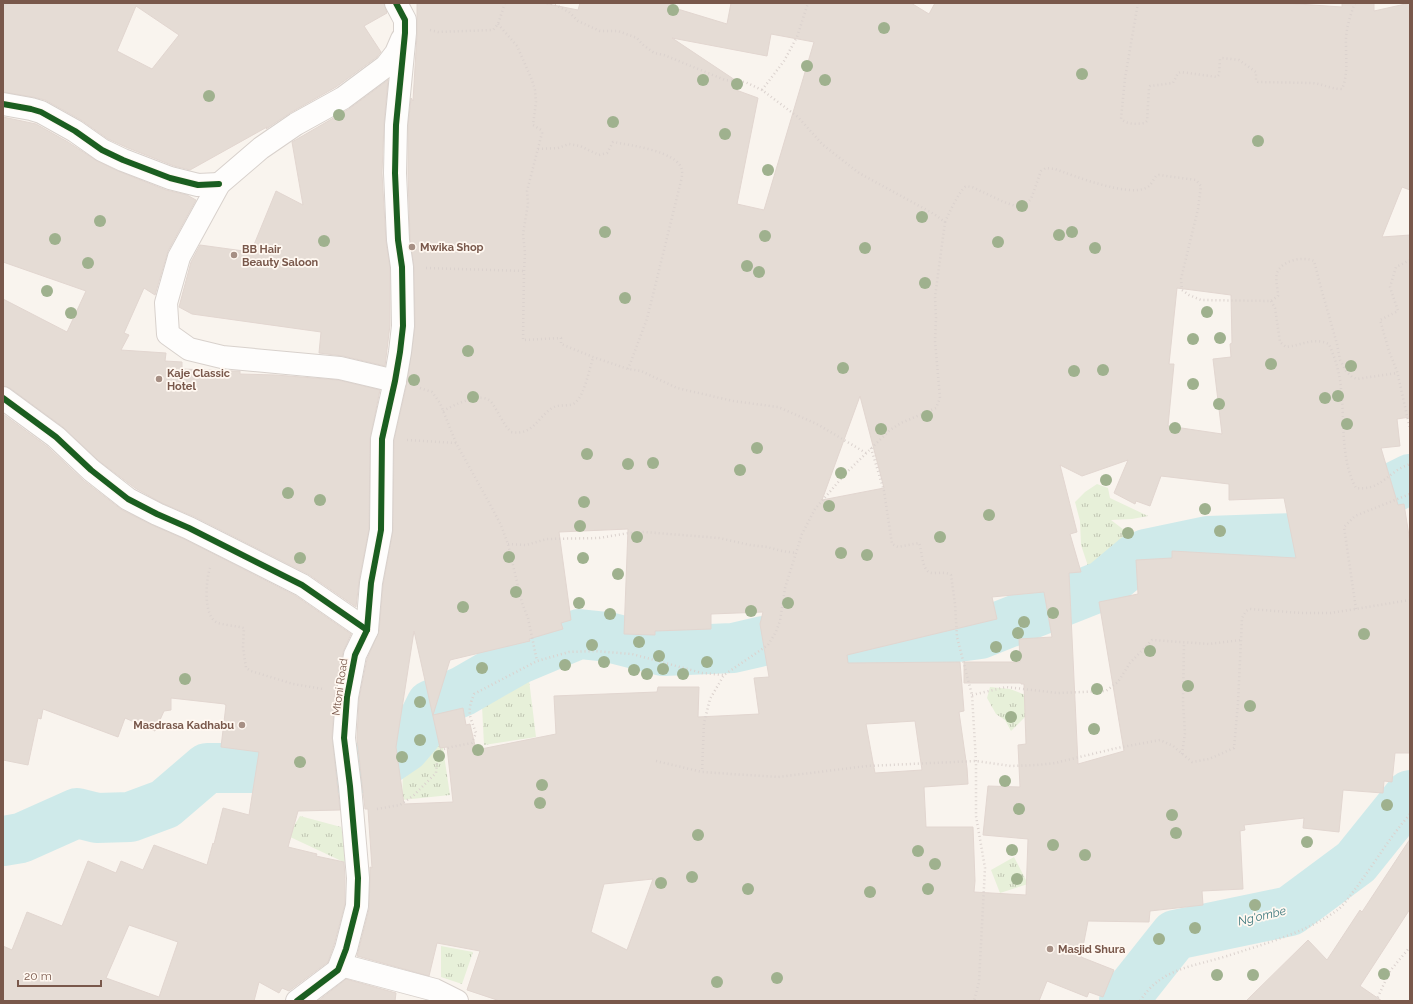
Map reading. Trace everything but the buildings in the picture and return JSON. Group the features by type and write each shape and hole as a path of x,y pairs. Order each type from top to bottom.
{"street":[{"path":"395,381 340,368 222,357 189,349 168,334 166,303 179,257 220,184 261,148 296,124 343,98 386,66 396,53 402,19"},
{"name":"Mtoni Road","path":"341,965 357,906 358,878 344,738 347,697 355,654 367,630 371,583 381,530 382,439 395,381 403,326 402,267 398,240 395,173 402,19"},
{"path":"3,104 31,108 41,112 75,131 102,150 123,160 170,178 198,185 220,184"},
{"path":"3,398 56,437 91,470 128,499 302,585 367,630"},
{"path":"297,1001 338,970 341,965 435,990 457,1001"}],"path":[{"path":"402,19 422,28 438,32 493,30 498,24 506,3"},
{"path":"548,3 556,5 569,12 578,21 600,31 618,31 637,38 654,53 664,55 725,80 745,82 762,90 798,117 823,145 859,173 934,214 945,222"},
{"path":"762,90 784,61 797,37 808,3"},
{"path":"1138,3 1125,78 1121,119 1126,123 1137,124 1146,123 1150,86 1173,83 1178,74 1181,72 1217,77 1220,59 1222,58 1239,60 1256,72 1256,81 1258,82 1312,83 1320,84 1332,89 1342,89 1345,81 1347,58 1345,45 1349,17 1355,3"},
{"path":"498,24 517,46 532,80 536,102 533,125 541,130 542,133 527,191 528,204 523,234 525,253 524,340 561,338 561,344 628,369 640,371 677,388 733,401 778,406 817,424 866,453"},
{"path":"538,149 558,148 569,144 580,146 599,155 607,153 613,142 649,149 665,154 678,162 682,170 679,189 647,319 628,369"},
{"path":"702,772 704,723 710,698 724,675 768,645 776,632 781,615 785,588 802,534 815,509 846,473 890,430 901,423 936,408 939,404 940,398 935,341 935,297 945,222 963,188 967,186 972,187 1012,205 1023,207 1031,199 1041,170 1046,168 1055,169 1106,186 1124,189 1140,190 1147,188 1156,176 1159,175 1196,180 1201,186 1198,209 1181,279 1182,290 1200,300 1271,301 1278,296 1277,275 1283,265 1293,261 1311,259 1314,261 1340,360 1346,371 1352,377 1357,378 1397,374"},
{"path":"1410,260 1396,267 1390,287 1398,311 1380,320 1389,351 1397,371 1410,429"},
{"path":"402,267 524,271"},
{"path":"1271,301 1276,313 1280,342 1284,346 1304,344 1315,340 1322,341 1329,344 1336,359 1341,388 1347,460 1352,481 1356,488 1365,489 1380,484 1396,471 1410,464"},
{"path":"443,411 462,402 478,398 486,398 492,402 511,432 523,432 532,427 552,408 558,405 569,405 576,402 582,393 593,357"},
{"path":"395,381 432,392 436,397 456,443 486,497 508,544 522,603 528,618 537,660"},
{"path":"382,439 456,443"},
{"path":"871,448 884,491 892,544 898,547 919,543 926,569 933,574 942,572 951,576 955,604 957,637 972,695 976,761 976,816 985,868 979,982 974,1001"},
{"path":"1356,609 1344,527 1355,516 1410,494"},
{"path":"508,544 526,545 547,539 599,538 644,532 719,538 750,545 767,546 782,551 796,553"},
{"path":"217,542 209,571 207,594 208,610 211,617 216,622 244,628 243,647 246,668 292,684 327,690 347,697"},
{"path":"656,761 702,772 778,777 867,766 976,761 1011,766 1049,763 1160,740 1173,746 1192,762 1209,759 1234,748 1238,703 1242,618 1246,611 1250,609 1301,613 1331,613 1410,600"},
{"path":"972,695 1006,686 1058,694 1106,691 1118,682 1130,663 1152,640 1210,644 1241,640"},
{"path":"1182,754 1185,734 1183,703 1184,643"},
{"path":"352,814 386,807 400,806 414,795 436,773 438,752 451,747 472,743 476,733 468,708 474,694 537,660 569,652 594,651 632,654 702,673 724,675"},
{"path":"1140,1001 1145,992 1158,981 1173,972 1255,947 1309,926 1337,910 1376,862 1401,824 1410,814"},
{"path":"1376,1001 1390,971 1410,947"}],"green space":[{"path":"1097,484 1108,488 1110,498 1148,516 1132,519 1111,520 1128,533 1134,551 1088,579 1087,563 1081,545 1080,521 1075,502 1085,492"},
{"path":"529,680 536,737 484,745 482,706"},
{"path":"990,687 1010,689 1028,696 1025,717 1011,731 1005,720 996,714 987,698"},
{"path":"437,708 450,795 402,800 403,770 407,750 425,733"},
{"path":"300,816 341,827 350,865 288,836"},
{"path":"1014,857 1028,884 1000,893 991,870"},
{"path":"441,946 473,952 462,984 441,977"}],"waterway":[{"path":"832,639 863,638 914,643 980,634 1104,585 1135,559 1146,554 1208,541 1296,538 1326,531 1380,494 1410,479"},
{"path":"3,841 21,838 77,813 97,818 130,817 165,804 207,768 374,768 405,747 417,733 431,705 463,691 517,660 579,634 608,637 663,651 733,648 763,641"},
{"name":"Ng'ombe","path":"1124,1001 1175,935 1290,911 1356,862 1410,795"}],"cycle path":[{"path":"297,1001 338,970 346,949 357,906 358,878 344,738 347,697 355,655 367,630 371,583 381,530 382,439 395,381 403,326 402,267 398,240 395,173 396,125 405,20 396,3"},
{"path":"3,104 41,112 75,131 102,150 123,160 170,178 198,185 219,184"},
{"path":"3,398 56,437 91,470 128,499 302,585 367,630"}],"place":[{"name":"Mwika Shop","path":"412,247"},
{"name":"BB Hair Beauty Saloon","path":"234,255"},
{"name":"Kaje Classic Hotel","path":"159,379"},
{"name":"Masdrasa Kadhabu","path":"242,725"},
{"name":"Masjid Shura","path":"1050,949"}]}
